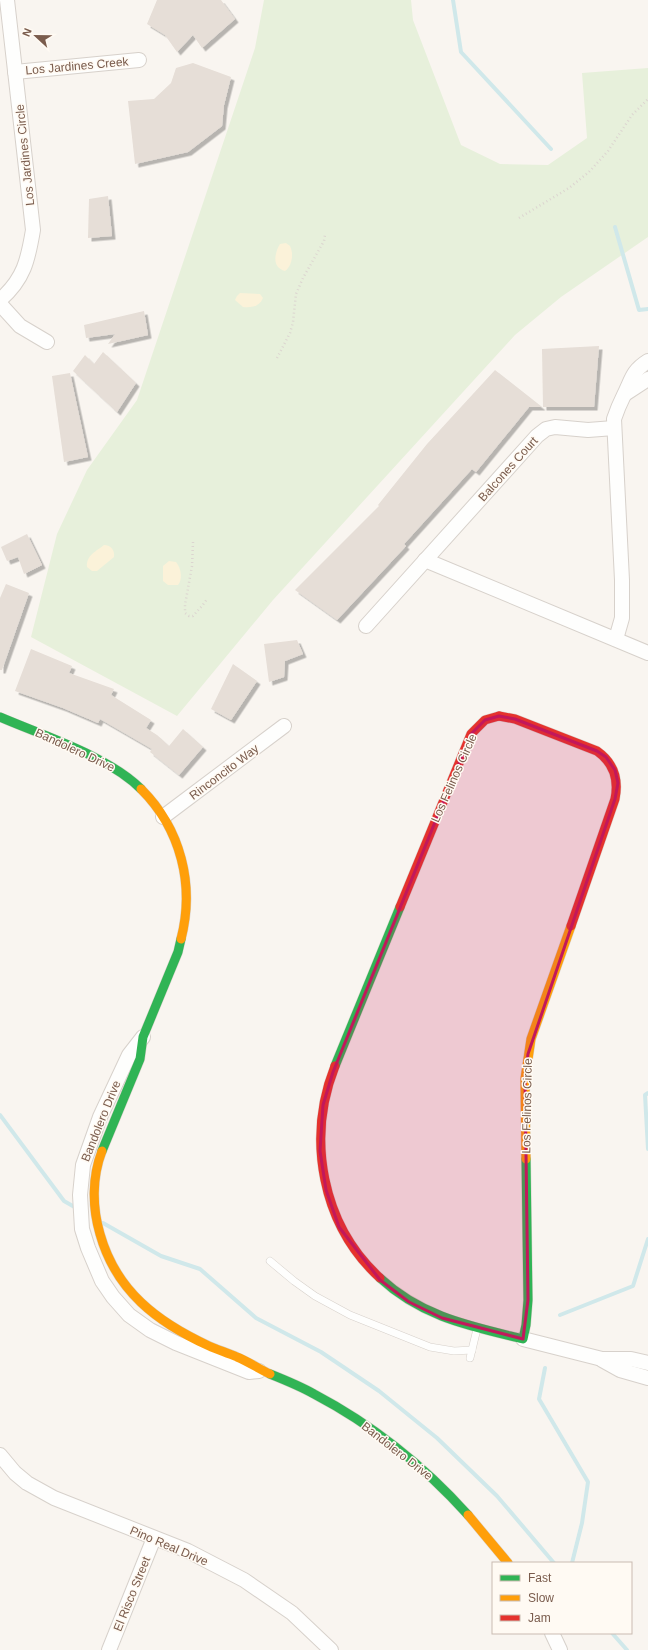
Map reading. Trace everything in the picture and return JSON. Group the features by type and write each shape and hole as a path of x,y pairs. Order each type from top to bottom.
{"street":[{"name":"Los Jardines Circle","path":"0,300 18,282 24,270 32,230 7,0"},
{"name":"Los Jardines Creek","path":"16,72 139,60"},
{"path":"0,304 20,326 47,342"},
{"path":"616,639 622,618 622,580 614,419 630,379 638,367 648,361"},
{"path":"625,394 648,379"},
{"name":"Balcones Court","path":"366,626 537,436 546,429 555,427 588,430 614,428"},
{"path":"425,560 648,653"},
{"name":"Bandolero Drive","path":"0,716 90,755 132,780 149,797 164,817 179,849 186,885 187,904 184,928 178,952 143,1037 140,1059 99,1159 94,1193 95,1218 110,1262 121,1282 154,1315 205,1344 244,1359 263,1370 314,1394 372,1428 432,1478 481,1528 507,1562"},
{"name":"Los Felinos Circle","path":"523,1339 528,1300 525,1079 528,1054 538,1018 615,799 618,783 615,770 606,757 597,751 515,718 499,716 485,720 471,734 333,1072 323,1105 320,1134 320,1151 326,1190 339,1227 359,1257 380,1280 409,1302 442,1318 477,1328 602,1359 631,1359 648,1364"},
{"name":"Rinconcito Way","path":"164,817 284,726"},
{"name":"Bandolero Drive","path":"143,1037 129,1055 100,1117 83,1165 80,1195 82,1229 88,1248 102,1281 113,1297 129,1315 141,1325 176,1343 249,1372 263,1370"},
{"path":"602,1359 620,1370 648,1378"},
{"name":"Pino Real Drive","path":"0,1455 15,1473 27,1483 54,1498 188,1552 244,1580 292,1614 331,1650"},
{"name":"El Risco Street","path":"109,1650 154,1538"},
{"path":"552,1634 560,1650"}],"lane":[{"path":"270,1261 315,1296 350,1315 430,1347 454,1351 472,1350"},
{"path":"470,1358 477,1328"}],"path":[{"path":"519,218 569,188 589,172 608,151 632,115 648,99"},
{"path":"277,358 290,333 299,289 324,241 325,235"},
{"path":"193,542 192,566 185,613 189,616 193,616 206,599"}],"highlighted area":[{"path":"499,716 515,719 597,751 606,757 615,770 618,783 615,799 528,1054 525,1079 528,1300 523,1339 442,1318 409,1302 380,1280 339,1227 326,1190 320,1151 323,1105 333,1072 471,734 485,720"}],"green space":[{"path":"264,0 411,0 413,20 461,145 500,164 548,165 587,138 582,73 648,68 648,237 561,297 515,335 273,600 177,716 31,637 57,534 87,470 137,400 255,48"}],"sand":[{"path":"286,243 290,246 292,256 291,263 285,271 278,267 275,260 276,252 280,244"},
{"path":"240,293 260,294 263,298 254,306 243,307 235,300"},
{"path":"104,545 112,548 114,557 97,571 92,571 87,567 88,559"},
{"path":"169,561 176,562 179,567 181,577 178,585 168,585 163,581 163,566"}],"building":[{"path":"157,0 221,0 235,19 202,48 193,35 177,52 165,35 147,24"},
{"path":"193,63 231,77 224,105 222,126 188,152 135,164 128,101 154,99 171,83 176,68"},
{"path":"108,196 112,236 88,238 89,199"},
{"path":"144,311 148,335 108,344 115,334 86,338 84,325"},
{"path":"599,346 594,407 543,407 542,349"},
{"path":"103,352 136,383 117,412 73,371 85,355 94,364"},
{"path":"495,370 542,407 529,407 476,472 472,469 404,544 406,546 337,620 295,590 379,506 378,505 427,444"},
{"path":"70,373 88,457 64,462 52,376"},
{"path":"27,534 42,565 24,574 18,557 7,561 1,547"},
{"path":"6,584 29,593 2,670 0,670 0,598"},
{"path":"297,640 303,654 285,661 284,677 269,682 264,644"},
{"path":"31,649 72,666 69,673 114,689 111,695 151,720 146,728 157,735 169,746 183,729 203,747 179,775 150,752 152,749 100,719 98,723 63,708 15,691"},
{"path":"233,664 257,681 231,720 211,709"}],"waterway":[{"path":"453,0 461,52 551,149"},
{"path":"615,227 639,310 648,309"},
{"path":"648,1093 645,1095 648,1149"},
{"path":"0,1115 64,1201 78,1209"},
{"path":"103,1223 161,1256 200,1269 256,1318 321,1352 379,1391 437,1438 497,1496 553,1562"},
{"path":"560,1315 633,1286 648,1239"},
{"path":"545,1368 539,1399 588,1482 582,1523 572,1562"},
{"path":"613,1634 627,1650"}],"traffic: fast":[{"path":"0,717 55,739 111,766 141,789"},
{"path":"335,1066 400,907"},
{"path":"102,1151 140,1059 143,1037 178,952 181,939"},
{"path":"380,1278 396,1291 430,1311 466,1324 523,1339 528,1300 526,1159"},
{"path":"270,1374 298,1386 336,1406 377,1433 434,1480 468,1515"}],"traffic: slow":[{"path":"141,789 155,805 166,822 175,840 181,859 185,878 186,898 185,919 181,939"},
{"path":"526,1159 525,1079 531,1039 571,926"},
{"path":"102,1151 96,1171 94,1192 97,1224 107,1254 116,1272 128,1288 156,1315 190,1337 241,1359 270,1374"},
{"path":"468,1515 507,1562"}],"traffic: jam":[{"path":"499,716 515,719 597,751 608,761 614,772 616,778 615,799 571,926"},
{"path":"400,907 471,734 485,720 499,716"},
{"path":"335,1066 326,1094 322,1122 321,1151 325,1180 333,1207 344,1233 360,1257 380,1278"}]}
